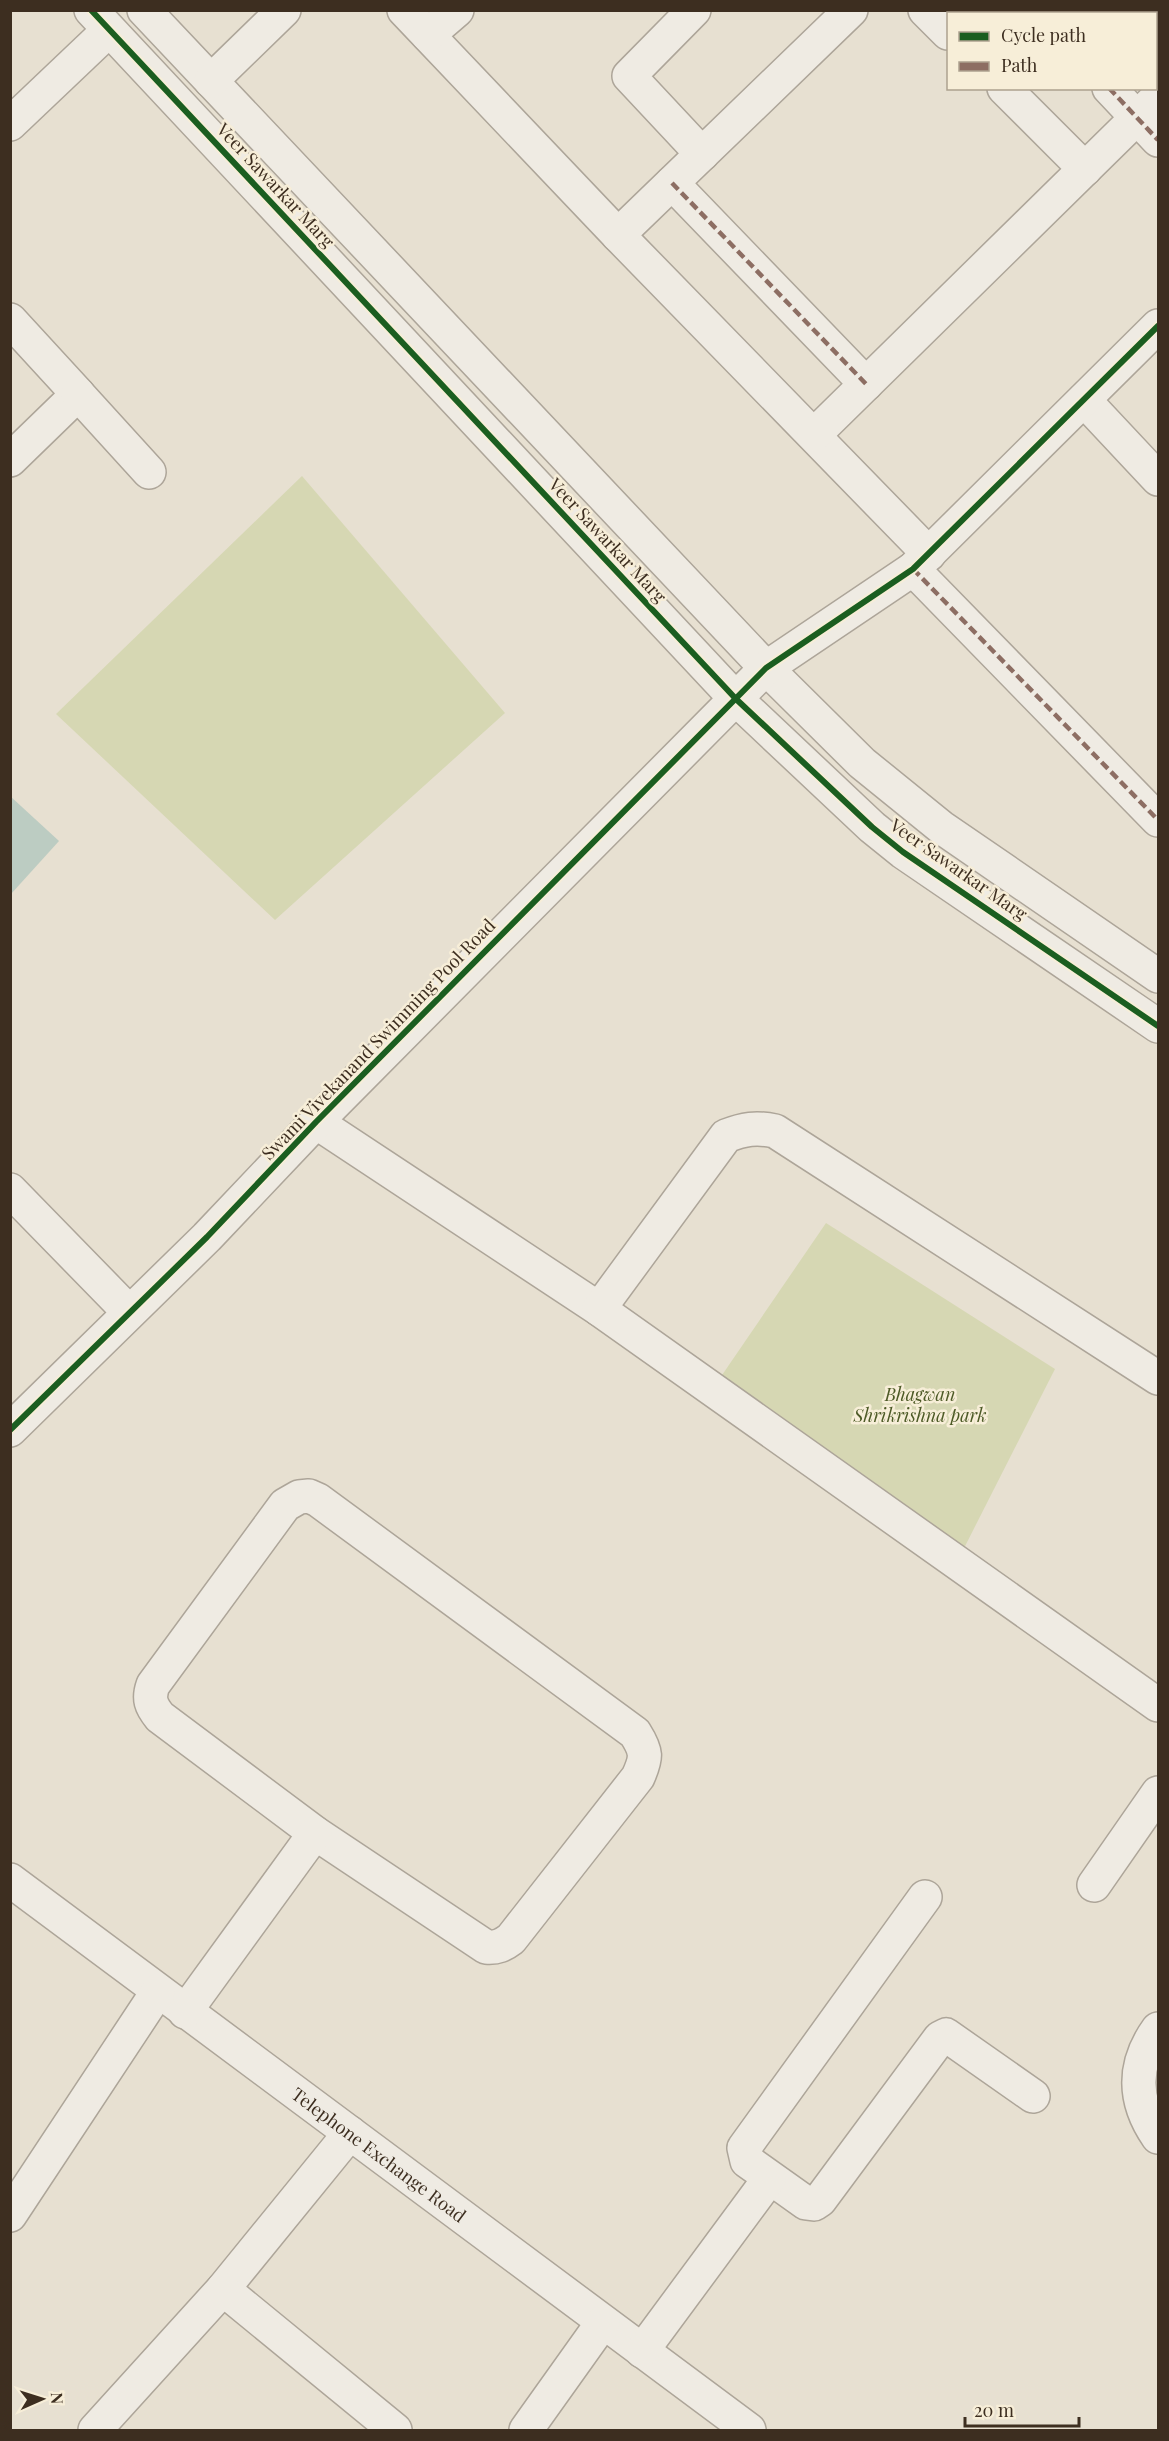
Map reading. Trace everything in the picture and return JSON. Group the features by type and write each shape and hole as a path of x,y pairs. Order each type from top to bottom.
{"street":[{"name":"Veer Sawarkar Marg","path":"144,10 766,668 862,763 942,827 1158,976"},
{"path":"211,81 284,10"},
{"path":"404,10 618,235 814,435 921,562 1158,820"},
{"path":"428,35 457,10"},
{"path":"694,10 629,76 702,154"},
{"path":"618,235 851,10"},
{"path":"926,10 947,32"},
{"name":"Veer Sawarkar Marg","path":"100,20 736,699 872,827 903,852 1158,1026"},
{"path":"10,124 100,20"},
{"path":"1006,90 1085,169"},
{"path":"814,435 1085,169 1152,118 1112,90"},
{"path":"672,183 866,384"},
{"path":"10,320 149,472"},
{"name":"Swami Vivekanand Swimming Pool Road","path":"10,1430 207,1237 316,1122 766,668 921,562 1158,326"},
{"path":"10,460 78,394"},
{"path":"1084,400 1158,479"},
{"path":"316,1122 599,1309 1158,1705"},
{"path":"599,1309 726,1136 757,1127 775,1131 1158,1378"},
{"path":"10,1190 129,1312"},
{"path":"309,1496 318,1500 635,1733 643,1745 646,1760 638,1777 511,1939 495,1947 486,1947 315,1833 160,1718 152,1708 149,1696 153,1685 285,1505 299,1497 309,1496"},
{"path":"1094,1885 1158,1793"},
{"path":"185,2012 315,1833"},
{"name":"Telephone Exchange Road","path":"10,1880 749,2430"},
{"path":"925,1898 744,2148 747,2162 806,2203 814,2204 820,2200 940,2038 946,2035 1033,2096"},
{"path":"12,2207 158,1991"},
{"path":"1158,2029 1147,2045 1141,2064 1140,2096 1146,2119 1158,2137"},
{"path":"95,2430 222,2289 350,2133"},
{"path":"642,2351 770,2179"},
{"path":"222,2289 395,2430"},
{"path":"526,2430 603,2322"}],"green space":[{"path":"302,476 505,713 275,920 56,714"},
{"name":"Bhagwan Shrikrishna park","path":"826,1223 1055,1369 957,1562 720,1378"}],"shaded area":[{"path":"10,796 59,841 11,894 10,894"}],"marked path":[{"path":"1111,90 1158,140"},
{"path":"672,183 866,384"},
{"path":"913,569 1158,820"}],"cycle path":[{"path":"91,10 736,699 872,827 903,852 1158,1026"},
{"path":"10,1430 207,1237 316,1122 766,668 913,569 1158,326"}]}
